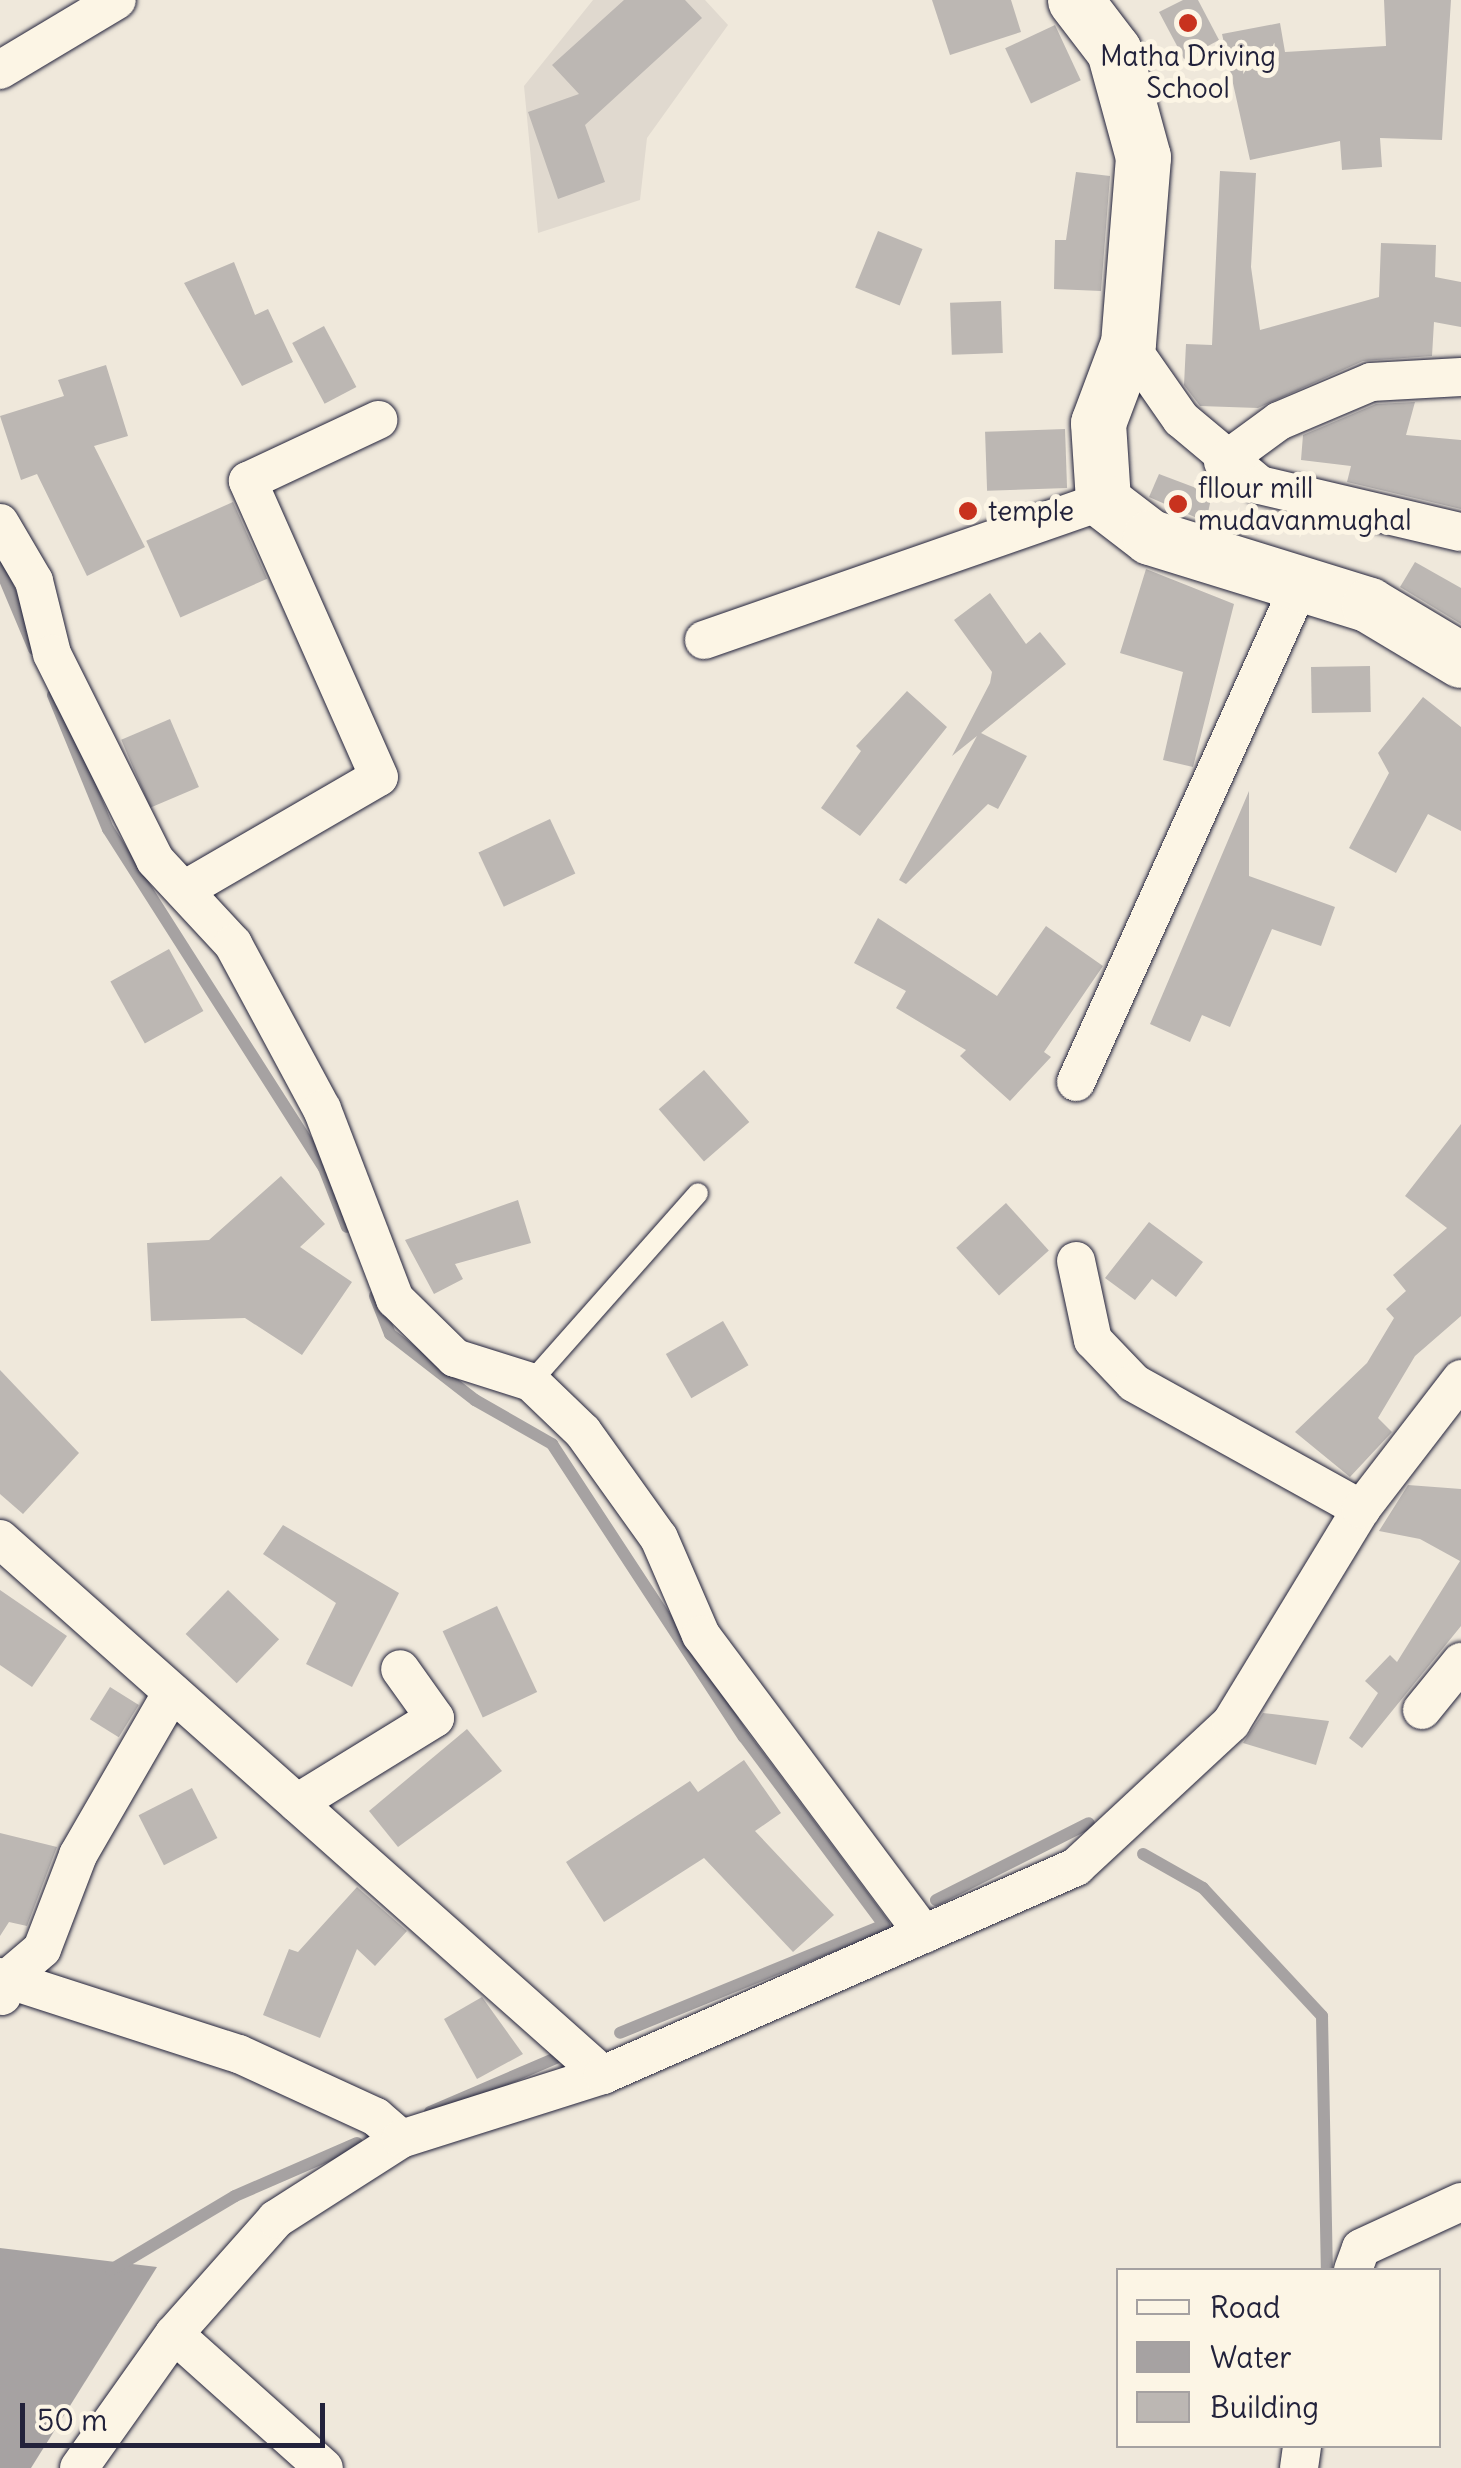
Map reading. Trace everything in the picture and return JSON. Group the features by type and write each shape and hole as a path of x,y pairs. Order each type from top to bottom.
{"street":[{"path":"0,70 117,0"},
{"path":"1075,0 1114,50 1143,157 1128,343 1098,423 1103,501 1150,537 1369,606 1461,660"},
{"path":"1128,343 1223,462 1260,485 1461,532"},
{"path":"1223,462 1279,421 1371,382 1461,377"},
{"path":"184,890 379,777 248,481 378,420"},
{"path":"704,640 1103,501"},
{"path":"0,523 34,581 52,654 155,860 233,944 322,1109 394,1299 454,1358 531,1382 616,1473 659,1538 701,1635 924,1934"},
{"path":"1076,1082 1302,582"},
{"path":"1076,1261 1093,1340 1134,1383 1361,1509"},
{"path":"80,2468 174,2334 276,2219 401,2139 604,2074 1076,1867 1231,1723 1361,1509 1461,1379"},
{"path":"0,1540 604,2074"},
{"path":"1422,1710 1461,1662"},
{"path":"297,1802 435,1718 400,1669"},
{"path":"2,1987 42,1949 78,1855 172,1692"},
{"path":"2,1987 239,2054 376,2116 401,2139"},
{"path":"1354,2268 1361,2248 1461,2202"},
{"path":"174,2334 324,2468"}],"lane":[{"path":"531,1382 698,1193"}],"shaded area":[{"path":"593,0 705,0 728,25 647,138 640,200 538,233 524,86"}],"water":[{"path":"0,2248 157,2267 31,2468 0,2468"}],"building":[{"path":"624,0 685,0 702,18 585,125 605,182 558,199 528,112 579,94 552,65"},
{"path":"932,0 1011,0 1021,32 950,55"},
{"name":"Matha Driving School","path":"1183,0 1198,0 1219,40 1184,59 1159,12"},
{"path":"1384,0 1451,0 1442,140 1380,138 1382,167 1342,170 1340,141 1250,160 1222,34 1280,23 1285,52 1386,46"},
{"path":"1055,25 1081,80 1031,104 1005,48"},
{"path":"1220,171 1256,173 1251,267 1260,330 1379,297 1381,243 1436,245 1435,277 1461,282 1461,327 1434,322 1432,356 1363,361 1258,408 1200,406 1184,385 1186,344 1212,345"},
{"path":"1076,172 1110,176 1101,291 1054,289 1055,240 1066,240"},
{"path":"878,231 923,249 900,306 855,288"},
{"path":"234,262 255,315 268,309 293,362 242,386 184,283"},
{"path":"1001,301 1003,353 952,355 950,303"},
{"path":"324,326 356,387 325,404 292,343"},
{"path":"106,365 128,436 94,446 145,547 87,576 37,474 21,480 0,416 64,396 58,380"},
{"path":"1415,402 1406,435 1461,440 1461,509 1347,482 1351,466 1301,460 1303,435 1376,404"},
{"path":"1065,429 1067,488 987,491 985,432"},
{"name":"fllour mill mudavanmughal","path":"1159,474 1212,494 1206,522 1149,497"},
{"path":"233,502 267,579 180,617 146,541"},
{"path":"1415,562 1461,588 1461,624 1400,587"},
{"path":"1146,569 1234,604 1193,767 1163,760 1183,672 1120,653"},
{"path":"990,593 1026,644 1040,632 1066,664 981,733 1027,756 998,809 988,804 906,884 899,880 977,736 952,756 992,672 954,620"},
{"path":"1370,666 1371,712 1312,713 1311,667"},
{"path":"907,691 947,727 860,836 821,808 861,751 856,746"},
{"path":"1423,697 1461,727 1461,831 1428,814 1396,873 1349,848 1389,773 1378,753"},
{"path":"170,719 199,787 150,808 121,740"},
{"path":"1249,791 1249,876 1335,907 1321,946 1272,929 1230,1027 1202,1015 1190,1042 1150,1024"},
{"path":"550,819 575,873 504,907 478,852"},
{"path":"878,918 997,996 1046,926 1103,966 1044,1052 1051,1057 1010,1101 960,1056 966,1050 896,1008 906,991 854,963"},
{"path":"169,949 203,1011 145,1044 110,981"},
{"path":"704,1070 749,1122 704,1161 659,1109"},
{"path":"1461,1124 1461,1316 1415,1356 1378,1418 1392,1432 1350,1477 1295,1432 1367,1363 1394,1318 1386,1309 1406,1291 1393,1275 1447,1228 1405,1196"},
{"path":"281,1176 325,1224 300,1247 352,1282 302,1355 245,1318 151,1321 147,1243 209,1240"},
{"path":"518,1200 531,1243 455,1264 463,1279 434,1294 405,1240"},
{"path":"1006,1203 1049,1251 999,1295 956,1248"},
{"path":"1149,1222 1203,1262 1176,1297 1152,1279 1135,1300 1105,1278"},
{"path":"723,1321 749,1365 691,1398 666,1354"},
{"path":"0,1370 79,1453 23,1514 0,1494"},
{"path":"1408,1485 1461,1489 1461,1626 1362,1748 1349,1738 1378,1693 1365,1681 1390,1655 1397,1662 1460,1561 1420,1539 1379,1531"},
{"path":"283,1525 399,1593 352,1687 306,1664 336,1603 263,1554"},
{"path":"0,1590 67,1636 32,1687 0,1665"},
{"path":"228,1590 279,1639 237,1683 186,1634"},
{"path":"497,1606 537,1692 483,1717 443,1631"},
{"path":"110,1687 139,1705 119,1737 90,1719"},
{"path":"1263,1713 1329,1721 1316,1765 1243,1743"},
{"path":"467,1729 502,1771 398,1847 369,1811"},
{"path":"744,1760 781,1813 755,1831 834,1915 793,1952 704,1858 604,1922 566,1862 690,1781 698,1792"},
{"path":"192,1788 217,1838 164,1865 139,1815"},
{"path":"0,1833 57,1847 27,1926 9,1922 0,1936"},
{"path":"357,1887 407,1931 375,1966 357,1949 320,2038 263,2015 289,1949 298,1952"},
{"path":"482,1997 523,2054 477,2079 444,2019"}],"waterway":[{"path":"0,568 34,649"},
{"path":"53,695 108,829 324,1168 347,1227"},
{"path":"375,1296 390,1334 475,1400 552,1444 744,1737 884,1925 620,2033"},
{"path":"936,1900 1089,1823"},
{"path":"1143,1854 1203,1888 1322,2016 1327,2268"},
{"path":"430,2112 556,2058"},
{"path":"111,2270 235,2196 357,2143"}],"place":[{"name":"Matha Driving School","path":"1188,23"},
{"name":"fllour mill mudavanmughal","path":"1178,504"},
{"name":"temple","path":"968,511"}]}
